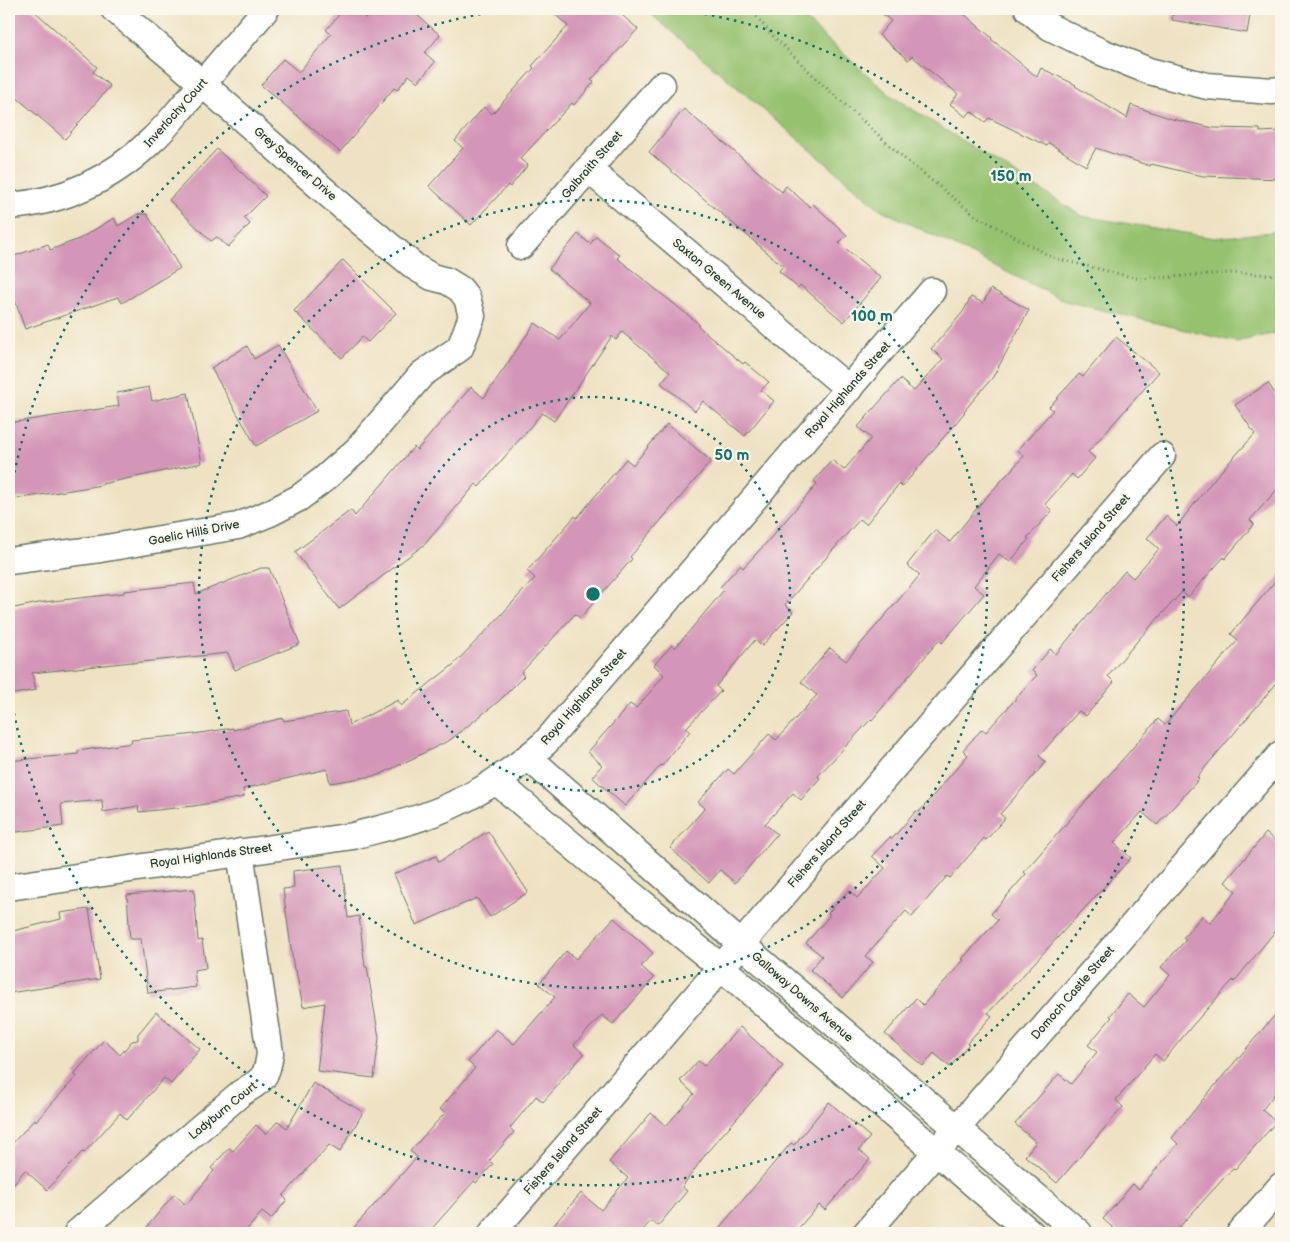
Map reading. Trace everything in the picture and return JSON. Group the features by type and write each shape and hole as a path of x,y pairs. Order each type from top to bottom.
{"street":[{"name":"Grey Spencer Drive","path":"114,9 415,267 432,277 447,281 460,289 467,298 472,316"},
{"name":"Inverlochy Court","path":"9,206 27,205 67,195 124,165 153,140 266,9"},
{"path":"1028,9 1050,27 1099,52 1149,71 1207,86 1281,90"},
{"name":"Galbraith Street","path":"521,246 662,85"},
{"name":"Saxton Green Avenue","path":"588,169 849,389"},
{"name":"Royal Highlands Street","path":"9,887 353,836 406,822 452,806 496,781 545,743 932,291"},
{"name":"Gaelic Hills Drive","path":"9,560 100,549 238,526 270,513 299,498 357,450 422,374 460,348 472,316"},
{"name":"Fishers Island Street","path":"492,1233 1162,456"},
{"name":"Domoch Castle Street","path":"866,1233 1281,754"},
{"name":"Galloway Downs Avenue","path":"528,757 741,944 1079,1233"},
{"path":"496,781 721,967 1031,1233"},
{"name":"Ladyburn Court","path":"77,1233 241,1093 257,1084 267,1072 270,1053 240,852"},
{"path":"1240,1233 1281,1186"}],"path":[{"path":"750,9 772,35 820,82 906,160 976,216 1054,258 1140,279 1229,273 1281,275"}],"green space":[{"path":"645,9 793,9 890,95 1082,216 1214,238 1281,231 1281,332 1236,342 1065,301 880,209"}],"building":[{"path":"9,9 32,9 97,67 93,72 110,86 65,139 9,91"},
{"path":"344,9 355,9 365,18 373,9 410,9 440,35 425,53 435,62 418,82 409,75 397,90 394,88 340,152 261,85 283,59 299,72 331,34 326,30"},
{"path":"549,9 615,9 638,29 591,80 594,82 574,105 572,103 520,159 528,165 510,187 508,185 471,225 429,186 463,148 455,141 484,107 492,114 534,68 532,66 568,26"},
{"path":"877,9 958,9 1037,77 1041,68 1076,85 1127,118 1131,105 1172,119 1214,128 1260,129 1260,132 1281,131 1281,179 1203,176 1151,164 1150,166 1096,148 1086,166 1049,143 1047,146 989,118 985,122 971,111 966,117 950,104 958,94 912,56 908,60 879,35 891,21"},
{"path":"1173,9 1251,9 1247,33 1172,20"},
{"path":"684,109 782,192 786,186 810,207 813,204 847,235 839,243 881,278 844,322 800,285 798,288 779,271 783,266 649,152"},
{"path":"217,149 266,196 244,218 250,224 228,247 217,237 211,241 169,200"},
{"path":"138,214 147,214 180,268 122,303 118,297 25,329 9,283 9,258 48,244 50,250 79,239 114,218 118,226"},
{"path":"578,234 590,244 596,236 620,255 617,258 699,324 698,326 743,364 745,362 769,382 761,390 774,401 745,436 703,401 695,411 661,383 670,372 622,332 616,340 612,336 554,421 542,413 479,487 476,484 425,544 339,609 295,552 351,510 355,516 414,447 417,450 471,387 484,398 535,323 560,340 590,303 549,269"},
{"path":"343,260 396,313 368,342 362,337 342,358 294,311"},
{"path":"991,289 1029,310 993,377 902,487 899,484 866,524 860,519 785,605 793,612 762,646 755,640 716,686 721,691 686,728 690,731 662,766 625,806 592,777 602,765 588,752 630,704 636,708 652,690 664,675 654,665 672,645 675,648 724,590 720,587 740,565 743,568 768,541 817,484 814,481 832,460 844,470 871,438 858,427 876,406 900,379 914,391 943,359 931,349 963,312 971,297 983,303"},
{"path":"1116,337 1159,372 1088,452 1095,458 1077,479 1072,474 1045,504 1052,511 1027,538 1029,539 1010,562 999,554 974,586 984,594 942,643 939,640 872,720 818,776 820,778 801,800 793,793 765,824 777,834 735,883 720,870 709,883 670,848 705,808 698,802 728,769 734,774 769,734 776,740 817,695 801,682 830,648 846,661 920,575 907,565 935,530 950,542 981,503 1024,456 1018,450 1053,410 1049,407 1079,374 1083,377"},
{"path":"278,345 317,411 256,446 211,368 247,346 254,359"},
{"path":"1268,383 1281,403 1281,485 1250,520 1254,524 1225,559 1224,557 1188,597 1182,592 1139,639 1108,676 1114,682 1086,716 1079,711 1039,756 1046,762 1000,814 1005,818 986,840 984,838 950,878 947,876 912,917 906,911 865,956 873,962 843,998 810,970 822,956 806,943 830,915 828,913 849,890 857,898 885,868 872,856 890,837 892,839 916,811 919,812 968,755 963,750 982,729 986,732 1037,675 1032,671 1050,649 1056,654 1125,571 1133,578 1159,549 1147,538 1166,516 1177,526 1214,479 1255,434 1235,405"},
{"path":"149,387 152,401 188,393 202,463 102,485 9,500 9,423 119,406 117,393"},
{"path":"667,424 711,461 630,557 632,559 580,618 575,614 521,673 524,676 499,701 450,740 379,775 330,783 327,769 243,789 244,797 194,806 139,812 138,806 103,812 102,800 61,804 63,826 9,833 9,761 78,754 78,751 132,743 131,740 187,735 233,728 233,730 283,718 284,721 346,711 349,725 398,700 401,706 453,665 492,625 535,578 527,571 575,516 577,518 626,459 633,465"},
{"path":"261,568 269,568 300,644 235,670 228,653 32,673 36,690 9,695 9,609 44,602 194,583 196,594"},
{"path":"1281,574 1281,678 1197,777 1199,779 1157,825 1142,812 1114,843 1131,858 988,1013 992,1016 967,1043 969,1044 950,1067 934,1053 923,1066 885,1034 916,998 923,1005 964,960 962,959 998,920 991,914 1026,874 1024,872 1158,719 1165,725 1238,640 1231,634"},
{"path":"488,831 528,892 490,917 477,898 416,925 394,874 436,856 439,862"},
{"path":"1266,833 1281,846 1281,924 1234,982 1233,980 1163,1061 1155,1054 1116,1100 1123,1107 1057,1183 1025,1156 1036,1142 1015,1124 1059,1074 1071,1084 1097,1052 1088,1045 1112,1017 1110,1016 1128,994 1144,1007 1170,975 1161,967 1186,940 1183,938 1202,916 1210,923 1236,891 1225,882"},
{"path":"342,865 348,918 359,916 365,967 367,967 379,1038 374,1078 317,1071 325,1003 303,1007 296,970 294,970 283,889 294,888 293,871"},
{"path":"194,889 198,941 202,940 206,968 194,970 196,987 148,993 141,939 130,939 127,895"},
{"path":"89,909 100,979 9,993 9,932 61,919 60,913"},
{"path":"614,918 653,953 641,966 654,978 613,1024 602,1015 574,1045 584,1054 543,1102 536,1096 510,1128 514,1132 489,1161 493,1164 476,1183 474,1181 428,1233 349,1233 417,1157 410,1151 445,1113 440,1109 475,1068 468,1062 496,1029 514,1044 555,997 539,984 566,951 576,959"},
{"path":"1281,1008 1281,1086 1262,1110 1276,1122 1235,1169 1233,1168 1174,1233 1119,1233 1103,1219 1133,1184 1139,1189 1178,1144 1172,1138"},
{"path":"156,1012 200,1049 171,1084 164,1078 127,1120 120,1113 47,1190 25,1170 9,1189 9,1147 35,1119 36,1121 77,1076 74,1074 104,1040 120,1055 132,1041 138,1040 138,1034"},
{"path":"740,1027 783,1066 707,1152 682,1187 687,1191 658,1226 651,1221 640,1233 547,1233 581,1193 601,1210 628,1178 609,1162 651,1113 666,1126 694,1094 680,1081 698,1061 704,1066"},
{"path":"313,1083 363,1112 340,1152 329,1145 283,1196 287,1200 271,1219 262,1212 244,1233 142,1233 174,1194 186,1205 214,1171 211,1168 229,1148 233,1151 256,1125 266,1134 278,1121 287,1128"},
{"path":"829,1102 870,1137 859,1150 870,1159 851,1181 825,1210 819,1205 794,1233 715,1233 791,1143 794,1145"}]}
